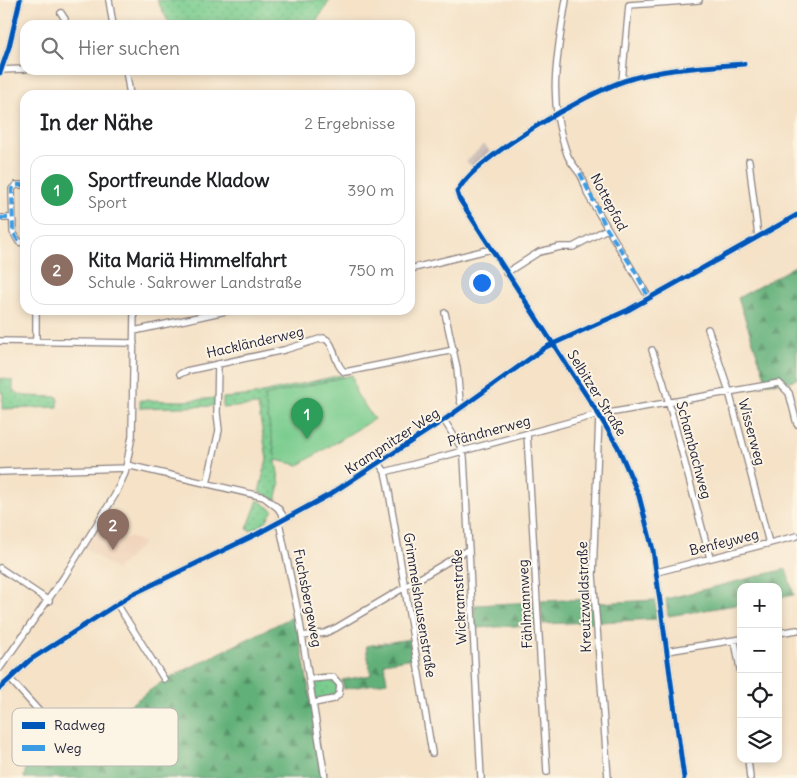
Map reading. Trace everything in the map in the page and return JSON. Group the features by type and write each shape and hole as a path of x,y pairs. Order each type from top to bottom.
{"street":[{"path":"20,0 1,71 20,69"},
{"path":"109,0 112,20"},
{"name":"Nottepfad","path":"566,0 554,72 556,115 568,156 583,180 588,195 607,229 629,261 649,298"},
{"path":"622,81 629,5 699,0"},
{"path":"61,13 65,20"},
{"path":"556,115 622,81 672,69 744,64"},
{"path":"127,75 129,90"},
{"name":"Selbitzer Straße","path":"556,115 504,148 478,170 457,192 460,200 551,344 599,415 618,448 639,496 650,536 656,572 684,778"},
{"path":"749,161 758,236"},
{"path":"20,185 16,185 12,189 14,236 20,242"},
{"name":"Krampnitzer Weg","path":"0,688 30,660 116,604 148,586 282,521 329,495 444,420 551,344 608,320 797,215"},
{"path":"0,218 12,218"},
{"path":"506,273 539,252 560,247 573,247 607,229"},
{"path":"415,268 491,249"},
{"path":"445,313 454,350 460,401 463,407"},
{"path":"36,315 36,340"},
{"path":"0,668 49,601 115,494 127,467 132,436 134,315"},
{"path":"134,331 207,315"},
{"name":"Wisserweg","path":"708,329 728,392 769,543"},
{"name":"Hackländerweg","path":"180,374 186,371 284,350 325,338 329,341 339,368 345,372 454,350"},
{"path":"0,341 134,341"},
{"name":"Schambachweg","path":"652,350 669,402 710,558"},
{"path":"207,484 218,430 216,413 218,364"},
{"name":"Pfändnerweg","path":"385,472 599,415 779,383 788,393 797,424"},
{"name":"Kreutzwaldstraße","path":"599,415 593,575 608,778"},
{"name":"Wickramstraße","path":"444,420 463,451 481,778"},
{"name":"Fählmannweg","path":"527,434 547,772"},
{"name":"Grimmelshausenstraße","path":"379,463 385,472 432,753"},
{"path":"0,472 127,467 264,497 278,508 282,521"},
{"name":"Fuchsbergeweg","path":"282,521 310,679 325,778"},
{"name":"Benfeyweg","path":"656,572 797,536"},
{"path":"302,636 325,633 336,628 469,549"},
{"path":"0,568 49,601"},
{"path":"116,604 164,679"},
{"path":"782,632 797,630"},
{"path":"667,651 737,640"},
{"path":"310,679 333,677 340,685 339,694 334,699 314,703"},
{"path":"10,679 36,708"},
{"path":"748,763 750,778"}],"shaded area":[{"path":"484,144 492,154 475,168 466,162"},
{"path":"97,530 114,544 129,537 144,543 116,570 86,548"}],"green space":[{"path":"157,0 330,0 317,20 167,20"},
{"path":"797,265 797,379 788,382 767,383 738,298"},
{"path":"341,375 344,377 265,396 280,485 276,500 259,492 267,459 258,405 223,408 223,398 254,395"},
{"path":"352,375 356,393 374,419 299,465 276,460 264,396"},
{"path":"0,378 13,381 13,391 25,396 58,397 58,407 2,409 3,393 0,392"},
{"path":"216,398 215,406 140,408 140,400 183,401"},
{"path":"258,500 273,510 265,523 251,531 247,529"},
{"path":"786,569 794,595 782,597 782,583 737,583 737,605 668,616 666,599"},
{"path":"591,599 593,622 542,624 541,601"},
{"path":"655,600 657,619 599,622 597,603"},
{"path":"534,602 535,625 475,628 474,605"},
{"path":"296,615 324,778 24,778 26,766 178,766 178,708 126,708 163,681"},
{"path":"410,639 413,658 384,663 387,682 344,689 342,680 371,675 366,646"},
{"path":"330,677 337,682 338,692 332,697 316,700 312,680"}],"marked path":[{"path":"580,173 607,229 635,271 649,298"},
{"path":"20,185 16,185 12,189 13,232 20,242"},
{"path":"0,218 12,218"}],"cycle path":[{"path":"0,73 9,47 20,0"},
{"path":"684,778 653,550 639,496 618,447 599,415 460,200 457,192 468,178 485,162 508,145 559,112 607,88 653,73 698,67 744,64"},
{"path":"0,688 30,660 133,594 257,534 329,495 444,420 546,347 628,310 797,215"}],"place":[{"name":"Sportfreunde Kladow","path":"307,439"},
{"name":"Kita Mariä Himmelfahrt","path":"113,550"}]}
